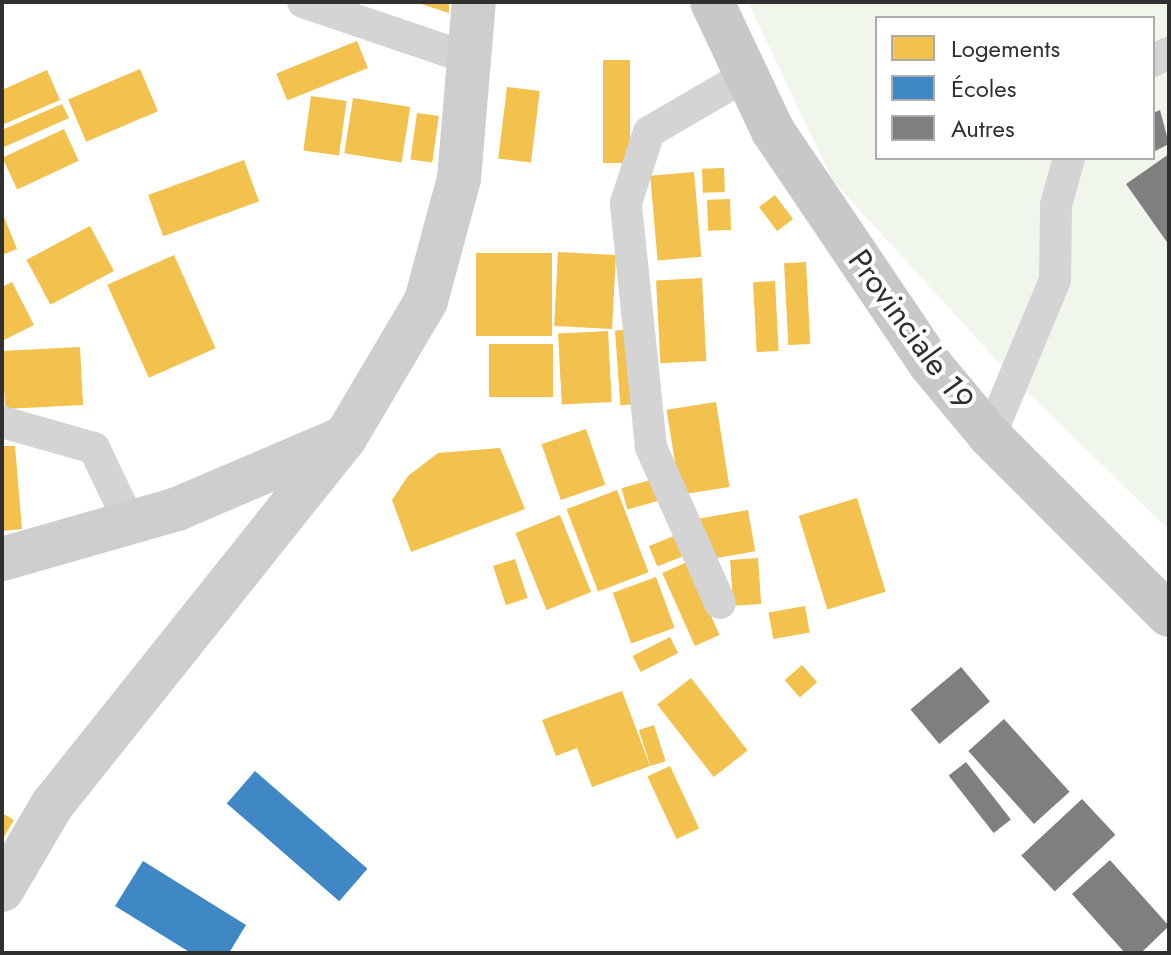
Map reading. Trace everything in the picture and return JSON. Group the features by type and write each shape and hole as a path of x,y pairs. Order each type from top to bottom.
{"main road":[{"name":"Provinciale 19","path":"712,2 743,77 883,296 990,436 1169,615"}],"street":[{"path":"303,2 470,59"},
{"path":"2,890 52,805 345,438 426,301 459,179 474,2"},
{"path":"720,603 651,447 626,203 649,132 743,77"},
{"path":"990,436 1055,280 1056,205 1068,160"},
{"path":"2,422 94,448 130,523"},
{"path":"2,559 130,523 345,438"}],"shaded area":[{"path":"748,2 1169,2 1169,530 1012,377 833,181"}],"building: Logements":[{"path":"449,2 449,13 418,3"},
{"path":"357,41 368,68 287,100 276,74"},
{"path":"603,60 630,60 630,163 603,163"},
{"path":"140,69 158,111 86,142 68,99"},
{"path":"47,70 60,100 2,125 2,90"},
{"path":"507,87 540,91 531,162 498,158"},
{"path":"311,96 347,101 339,155 303,150"},
{"path":"353,98 410,107 402,162 344,153"},
{"path":"62,104 69,118 2,148 2,130"},
{"path":"417,113 439,116 432,163 410,160"},
{"path":"64,129 79,161 17,189 2,158"},
{"path":"244,160 259,201 163,236 148,195"},
{"path":"724,168 725,192 703,193 702,169"},
{"path":"694,172 701,257 658,261 650,176"},
{"path":"775,195 793,219 777,231 759,207"},
{"path":"730,199 731,230 708,231 707,200"},
{"path":"2,212 17,249 2,255"},
{"path":"90,226 114,271 50,305 26,260"},
{"path":"558,252 616,255 612,329 554,326"},
{"path":"476,253 552,253 552,336 476,336"},
{"path":"174,255 215,348 149,378 107,285"},
{"path":"806,262 810,344 788,345 784,263"},
{"path":"702,278 706,361 660,363 656,280"},
{"path":"775,281 779,351 757,352 753,282"},
{"path":"12,282 34,325 2,341 2,287"},
{"path":"637,329 642,404 620,405 615,331"},
{"path":"608,331 612,402 562,405 558,334"},
{"path":"489,344 553,344 553,397 489,397"},
{"path":"80,347 83,405 5,409 2,351"},
{"path":"716,402 729,487 680,495 667,410"},
{"path":"586,429 605,485 561,500 542,444"},
{"path":"2,446 15,446 22,529 2,531"},
{"path":"500,448 525,509 411,552 392,500 408,476 438,453"},
{"path":"654,479 660,500 627,510 621,488"},
{"path":"617,490 649,572 598,592 567,509"},
{"path":"857,498 886,592 827,610 799,516"},
{"path":"748,510 755,551 707,560 700,519"},
{"path":"560,515 591,592 547,610 515,533"},
{"path":"674,536 682,556 657,567 649,546"},
{"path":"758,558 761,604 733,606 730,560"},
{"path":"515,559 528,598 506,605 493,566"},
{"path":"687,562 720,635 695,646 662,573"},
{"path":"656,577 674,628 631,643 613,593"},
{"path":"805,606 810,633 773,639 769,612"},
{"path":"670,637 678,653 641,672 633,656"},
{"path":"802,665 817,682 800,697 785,680"},
{"path":"691,678 748,750 714,777 657,704"},
{"path":"622,691 650,766 592,787 577,748 556,756 542,720"},
{"path":"654,725 666,761 651,766 639,730"},
{"path":"670,766 699,829 677,839 647,777"},
{"path":"2,813 14,820 2,840"}],"building: Écoles":[{"path":"255,771 367,869 339,901 227,803"},
{"path":"143,861 246,925 229,953 191,953 115,906"}],"building: Autres":[{"path":"1160,110 1169,144 1155,151 1155,112"},
{"path":"1169,154 1169,245 1126,184"},
{"path":"961,667 990,701 939,744 910,709"},
{"path":"1004,719 1070,792 1034,824 968,751"},
{"path":"966,762 1011,820 994,833 949,776"},
{"path":"1082,799 1115,835 1055,891 1021,856"},
{"path":"1110,860 1169,926 1141,953 1125,953 1072,894"}]}
